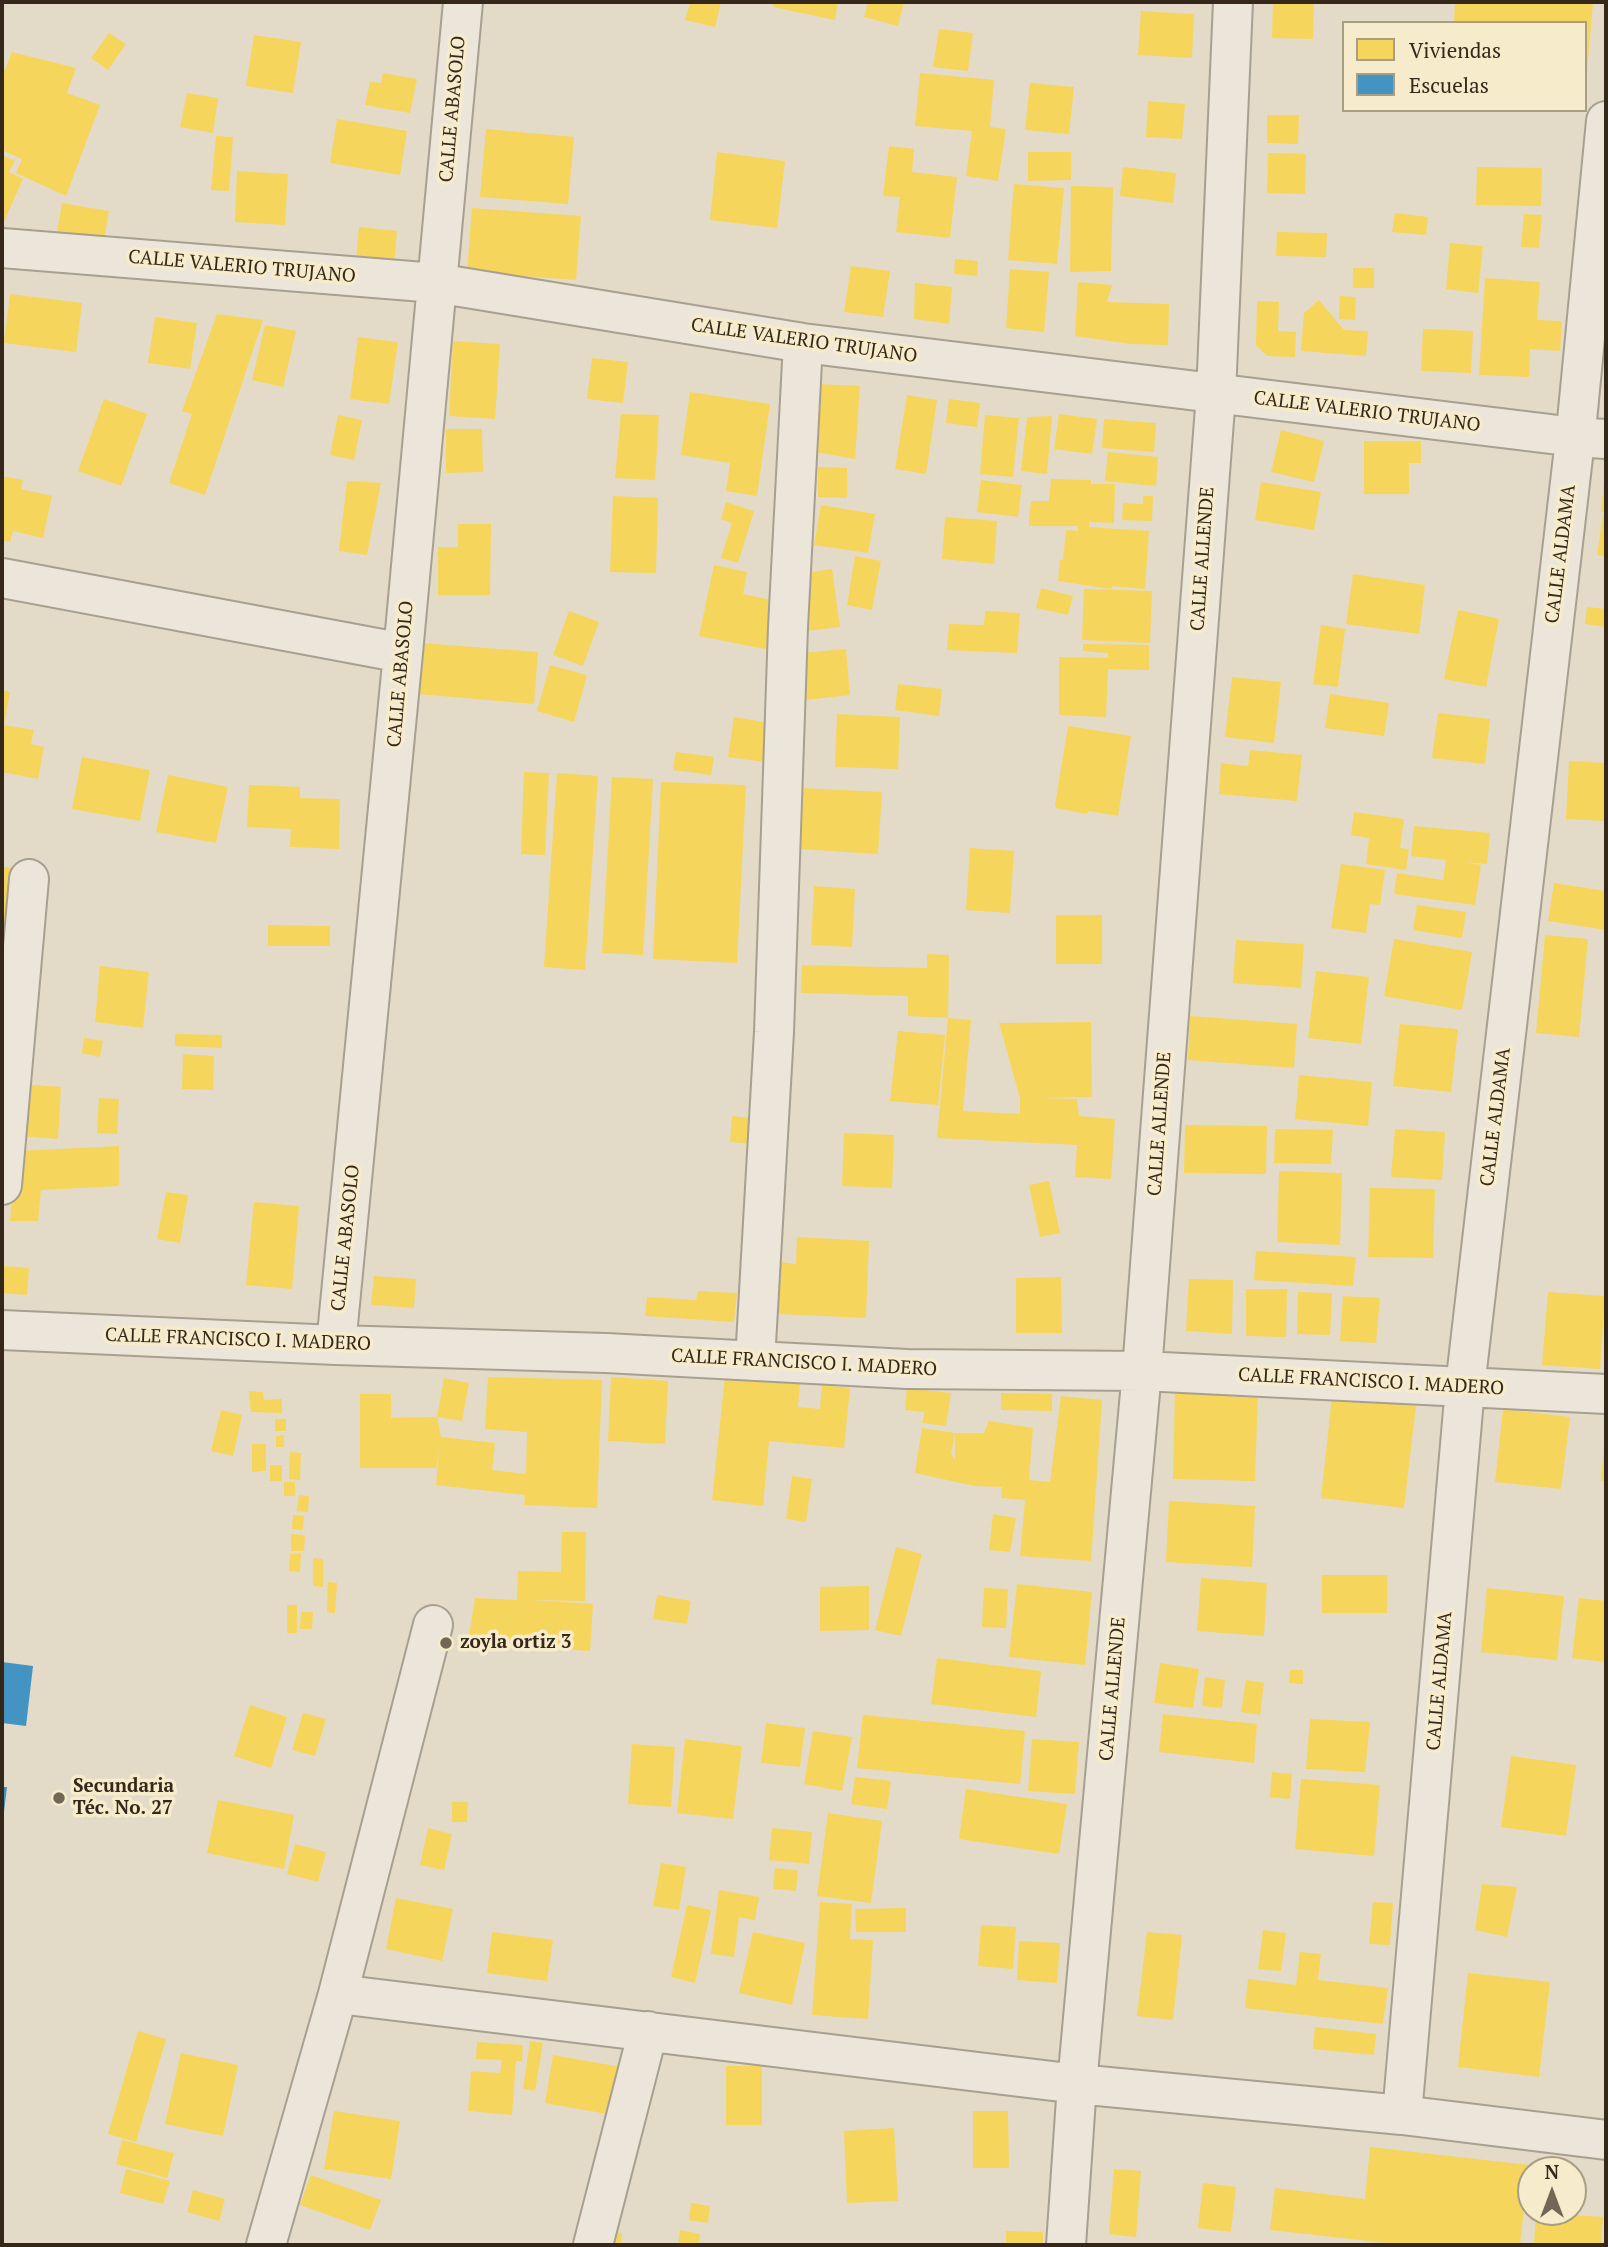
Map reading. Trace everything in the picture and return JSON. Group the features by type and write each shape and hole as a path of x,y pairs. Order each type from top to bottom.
{"street":[{"name":"CALLE ABASOLO","path":"336,1345 404,653 463,2"},
{"name":"CALLE ALLENDE","path":"1066,2245 1077,2084 1142,1371 1216,394 1233,2"},
{"name":"CALLE ALDAMA","path":"1402,2115 1465,1387 1590,438 1606,121"},
{"name":"CALLE VALERIO TRUJANO","path":"2,248 436,283 803,343 1590,438"},
{"path":"755,1360 774,1032 788,626 803,343"},
{"path":"2,578 404,653"},
{"path":"2,1185 29,878"},
{"name":"CALLE FRANCISCO I. MADERO","path":"2,1330 755,1360 907,1369 1142,1371 1606,1394"},
{"path":"266,2245 338,1994 433,1625"},
{"path":"338,1994 1077,2084 1402,2115 1606,2140"},
{"path":"593,2245 648,2031"}],"building: Viviendas":[{"path":"690,2 721,2 715,27 685,20"},
{"path":"774,2 838,2 835,20 773,7"},
{"path":"868,2 904,2 898,26 864,17"},
{"path":"1273,2 1314,2 1313,39 1272,38"},
{"path":"1455,2 1593,2 1587,73 1587,21 1454,21"},
{"path":"1141,11 1194,14 1192,58 1138,55"},
{"path":"939,29 973,33 968,71 933,67"},
{"path":"109,33 126,44 108,70 91,58"},
{"path":"254,35 301,42 293,93 246,86"},
{"path":"12,52 76,68 67,93 100,105 66,196 16,173 22,159 2,150 2,77"},
{"path":"383,73 417,79 410,113 365,105 370,82 381,83"},
{"path":"920,73 994,80 990,127 1006,129 998,181 966,176 972,131 915,126"},
{"path":"1030,83 1074,87 1069,134 1025,130"},
{"path":"187,93 218,98 213,133 180,127"},
{"path":"1148,101 1185,104 1182,139 1146,137"},
{"path":"1267,115 1299,115 1298,144 1267,143"},
{"path":"337,119 407,131 400,175 330,163"},
{"path":"486,129 574,137 568,204 480,197"},
{"path":"216,136 233,137 229,191 211,190"},
{"path":"889,146 914,149 912,172 957,177 950,238 896,232 900,197 883,196"},
{"path":"717,152 785,161 777,228 710,220"},
{"path":"1028,152 1071,152 1071,180 1028,181"},
{"path":"1268,153 1306,154 1305,194 1267,193"},
{"path":"2,155 15,161 9,172 23,179 2,226"},
{"path":"1123,167 1176,173 1173,203 1120,196"},
{"path":"1477,167 1542,168 1541,206 1476,205"},
{"path":"237,171 288,174 285,225 235,222"},
{"path":"1014,184 1064,188 1057,264 1008,260"},
{"path":"1071,186 1113,187 1111,271 1070,272"},
{"path":"62,203 109,211 103,246 56,238"},
{"path":"472,208 581,216 576,280 467,272"},
{"path":"1395,213 1428,217 1426,235 1392,232"},
{"path":"1524,214 1542,215 1539,248 1521,247"},
{"path":"359,227 397,231 394,263 356,259"},
{"path":"1277,232 1327,233 1326,257 1276,256"},
{"path":"1450,243 1483,246 1478,293 1446,289"},
{"path":"955,259 978,261 977,276 954,274"},
{"path":"851,266 890,271 883,317 844,312"},
{"path":"1353,268 1374,268 1374,288 1353,288"},
{"path":"1010,269 1049,272 1044,332 1006,328"},
{"path":"1485,278 1540,282 1537,320 1562,321 1560,351 1530,349 1529,377 1479,375"},
{"path":"1078,282 1112,285 1107,302 1169,304 1168,345 1131,344 1075,336"},
{"path":"915,283 952,287 949,324 914,319"},
{"path":"10,294 82,303 76,352 4,343"},
{"path":"1340,296 1356,297 1355,320 1339,319"},
{"path":"1319,300 1344,330 1368,331 1366,356 1301,351 1304,313"},
{"path":"1257,301 1279,302 1278,331 1296,332 1295,357 1267,356 1256,345"},
{"path":"217,314 263,320 205,495 169,483 192,414 182,411"},
{"path":"155,317 197,323 190,369 148,363"},
{"path":"265,325 296,331 283,387 252,380"},
{"path":"1423,329 1473,331 1471,373 1421,371"},
{"path":"358,337 398,342 389,404 350,399"},
{"path":"453,341 500,344 495,419 449,416"},
{"path":"592,358 628,362 623,403 587,399"},
{"path":"817,384 860,386 855,459 816,452"},
{"path":"690,392 770,404 757,496 726,491 730,463 681,455"},
{"path":"907,395 937,400 926,474 895,469"},
{"path":"104,399 147,414 121,486 78,471"},
{"path":"949,399 980,403 977,427 946,423"},
{"path":"621,414 659,415 655,480 615,478"},
{"path":"1059,414 1097,419 1092,454 1054,449"},
{"path":"338,415 362,420 354,460 330,455"},
{"path":"985,415 1019,418 1013,477 980,474"},
{"path":"1052,416 1047,474 1021,471 1027,417"},
{"path":"1104,419 1156,423 1154,452 1102,448"},
{"path":"446,429 482,429 483,472 446,473"},
{"path":"1281,430 1324,441 1314,482 1271,472"},
{"path":"1364,441 1421,441 1421,463 1409,463 1409,494 1364,494"},
{"path":"1108,452 1158,457 1156,486 1105,481"},
{"path":"818,467 847,468 847,498 818,497"},
{"path":"2,476 23,480 21,489 52,496 43,538 13,531 10,542 2,540"},
{"path":"1051,479 1091,480 1091,484 1115,484 1114,523 1089,522 1089,527 1149,531 1145,589 1112,586 1111,589 1058,581 1066,530 1078,531 1078,526 1029,526 1031,501 1049,501"},
{"path":"981,480 1022,485 1018,517 977,512"},
{"path":"347,481 381,483 367,555 339,551"},
{"path":"1604,481 1606,482 1606,513 1601,512"},
{"path":"1261,482 1321,492 1314,530 1255,520"},
{"path":"613,496 658,498 656,573 610,572"},
{"path":"1143,496 1153,496 1152,521 1122,520 1123,503 1143,504"},
{"path":"726,502 754,511 738,563 721,558 732,523 721,519"},
{"path":"821,505 875,514 868,553 814,545"},
{"path":"1603,515 1606,515 1606,556 1597,555"},
{"path":"945,517 997,521 994,564 942,559"},
{"path":"458,524 491,524 490,595 438,595 438,547 458,547"},
{"path":"855,556 881,561 872,610 847,605"},
{"path":"714,565 747,572 743,594 780,602 770,650 699,636"},
{"path":"832,569 840,627 805,631 797,574"},
{"path":"1353,574 1425,585 1419,634 1346,624"},
{"path":"1041,588 1073,596 1068,615 1036,608"},
{"path":"1084,589 1152,591 1150,643 1082,640"},
{"path":"1587,607 1606,609 1606,627 1585,624"},
{"path":"1458,610 1499,619 1486,687 1444,679"},
{"path":"569,611 599,622 583,666 553,655"},
{"path":"985,611 1020,613 1017,653 947,650 949,624 984,625"},
{"path":"1321,625 1345,629 1338,687 1313,684"},
{"path":"422,643 538,652 534,704 418,694"},
{"path":"1083,644 1149,645 1149,670 1108,669 1106,717 1059,715 1059,657 1108,658 1108,653 1083,651"},
{"path":"846,649 850,695 806,700 802,653"},
{"path":"550,665 587,675 574,722 537,711"},
{"path":"1232,677 1281,682 1274,743 1225,737"},
{"path":"898,684 942,689 939,716 895,710"},
{"path":"2,690 10,692 4,725 34,730 31,744 44,747 38,779 2,772"},
{"path":"1330,694 1389,703 1384,736 1325,728"},
{"path":"1438,713 1490,719 1485,764 1432,758"},
{"path":"837,714 900,717 898,769 835,767"},
{"path":"734,717 770,723 765,762 728,757"},
{"path":"1068,726 1131,736 1118,816 1056,808"},
{"path":"1250,750 1302,755 1297,801 1219,794 1221,763 1248,766"},
{"path":"676,752 714,757 711,775 673,770"},
{"path":"82,757 150,770 140,821 72,809"},
{"path":"1569,761 1606,763 1606,821 1566,819"},
{"path":"524,772 549,773 545,855 521,854"},
{"path":"557,773 598,776 585,970 544,967"},
{"path":"168,775 228,787 216,843 156,832"},
{"path":"612,777 653,779 643,955 602,953"},
{"path":"661,782 746,785 737,963 653,959"},
{"path":"249,785 300,787 300,798 340,799 339,849 290,847 291,829 247,827"},
{"path":"802,788 882,792 878,854 799,849"},
{"path":"1354,812 1404,819 1400,848 1409,849 1406,870 1366,864 1369,838 1351,835"},
{"path":"1414,826 1490,833 1487,864 1465,862 1481,865 1475,905 1394,894 1397,873 1443,880 1446,860 1411,856"},
{"path":"970,848 1014,851 1010,913 966,910"},
{"path":"1341,864 1385,870 1380,905 1370,904 1366,933 1331,928"},
{"path":"2,867 18,868 2,987"},
{"path":"1554,883 1606,891 1606,930 1548,921"},
{"path":"814,886 855,889 852,947 811,945"},
{"path":"1417,905 1466,912 1462,938 1413,930"},
{"path":"1056,915 1102,915 1102,964 1056,964"},
{"path":"268,925 330,926 330,946 268,946"},
{"path":"1545,935 1588,939 1579,1037 1536,1033"},
{"path":"1394,939 1472,952 1462,1010 1384,996"},
{"path":"1236,940 1304,944 1301,988 1233,983"},
{"path":"927,954 949,955 948,1018 908,1016 908,996 801,993 802,965 927,968"},
{"path":"100,966 149,972 143,1028 95,1022"},
{"path":"1316,971 1369,977 1361,1044 1308,1038"},
{"path":"1190,1016 1297,1024 1294,1068 1188,1060"},
{"path":"948,1018 971,1020 963,1111 1020,1114 1020,1098 999,1023 1091,1022 1092,1097 1041,1098 1077,1099 1079,1116 1115,1119 1111,1179 1075,1177 1077,1145 937,1138"},
{"path":"1400,1024 1458,1029 1451,1092 1393,1086"},
{"path":"898,1031 945,1035 938,1105 890,1101"},
{"path":"175,1034 222,1035 222,1048 175,1046"},
{"path":"84,1038 103,1041 100,1057 82,1053"},
{"path":"183,1054 214,1056 213,1090 182,1089"},
{"path":"1299,1075 1372,1082 1368,1126 1295,1119"},
{"path":"23,1084 61,1087 58,1139 20,1136"},
{"path":"99,1098 119,1099 117,1134 97,1133"},
{"path":"732,1116 758,1119 756,1144 730,1142"},
{"path":"1185,1125 1267,1126 1266,1174 1184,1173"},
{"path":"1275,1129 1333,1130 1331,1164 1274,1163"},
{"path":"1395,1129 1445,1132 1442,1180 1391,1177"},
{"path":"844,1133 894,1135 892,1188 842,1186"},
{"path":"119,1146 119,1186 41,1190 38,1221 10,1221 17,1151"},
{"path":"1279,1171 1342,1173 1340,1245 1277,1242"},
{"path":"1049,1181 1060,1233 1040,1237 1029,1185"},
{"path":"1370,1188 1435,1189 1433,1258 1368,1257"},
{"path":"166,1192 188,1195 180,1243 157,1239"},
{"path":"254,1202 299,1206 292,1289 246,1285"},
{"path":"797,1237 869,1241 866,1318 778,1314 781,1262 796,1264"},
{"path":"1256,1251 1356,1257 1353,1286 1254,1280"},
{"path":"3,1266 29,1268 27,1295 2,1293"},
{"path":"374,1276 416,1279 414,1308 371,1305"},
{"path":"1061,1277 1062,1333 1016,1333 1016,1278"},
{"path":"1189,1279 1233,1280 1232,1334 1186,1331"},
{"path":"1246,1289 1287,1289 1286,1337 1246,1336"},
{"path":"698,1291 737,1293 734,1322 645,1316 647,1297 696,1300"},
{"path":"1298,1292 1332,1293 1330,1335 1297,1334"},
{"path":"1548,1292 1605,1296 1600,1369 1542,1365"},
{"path":"1343,1296 1380,1298 1376,1343 1340,1341"},
{"path":"726,1366 801,1372 798,1407 820,1409 822,1385 850,1388 844,1448 769,1441 763,1506 712,1500"},
{"path":"488,1377 602,1380 597,1508 524,1505 525,1495 436,1485 439,1450 436,1468 360,1468 360,1394 391,1394 391,1418 437,1417 441,1437 495,1443 492,1470 526,1474 527,1432 485,1429"},
{"path":"611,1377 668,1381 665,1444 608,1441"},
{"path":"444,1378 469,1383 462,1421 437,1417"},
{"path":"907,1388 951,1393 946,1426 922,1423 925,1412 905,1410"},
{"path":"1175,1388 1258,1390 1255,1481 1173,1479"},
{"path":"249,1391 263,1392 264,1400 282,1399 282,1413 251,1412"},
{"path":"1001,1393 1052,1394 1052,1411 1001,1410"},
{"path":"1061,1396 1102,1400 1091,1561 1020,1556 1025,1500 1001,1498 1002,1487 975,1486 915,1473 922,1428 955,1433 984,1433 989,1421 1033,1428 1029,1480 1050,1482","holes":["955,1433 955,1459 951,1454"]},
{"path":"1332,1397 1416,1406 1404,1508 1321,1498"},
{"path":"1503,1409 1570,1417 1561,1489 1495,1482"},
{"path":"221,1410 242,1415 233,1456 211,1451"},
{"path":"275,1419 286,1419 286,1431 275,1431"},
{"path":"284,1435 284,1447 276,1447 276,1436"},
{"path":"252,1444 266,1444 266,1471 252,1472"},
{"path":"1604,1447 1606,1481 1601,1481"},
{"path":"290,1452 301,1453 300,1480 289,1479"},
{"path":"270,1465 282,1465 282,1481 270,1481"},
{"path":"792,1476 812,1479 806,1522 786,1519"},
{"path":"284,1482 295,1482 295,1496 284,1496"},
{"path":"299,1495 309,1496 308,1512 297,1511"},
{"path":"1169,1501 1255,1506 1252,1567 1166,1562"},
{"path":"993,1514 1016,1518 1010,1552 989,1550"},
{"path":"293,1515 304,1516 303,1530 292,1529"},
{"path":"562,1532 586,1532 585,1601 531,1600 593,1604 590,1651 468,1643 475,1598 517,1600 518,1571 561,1572"},
{"path":"291,1534 305,1535 304,1551 291,1551"},
{"path":"896,1547 922,1554 901,1636 875,1630"},
{"path":"290,1554 301,1554 300,1572 289,1571"},
{"path":"313,1558 323,1559 323,1587 313,1586"},
{"path":"1322,1575 1387,1575 1387,1613 1322,1613"},
{"path":"1201,1578 1267,1583 1264,1636 1197,1631"},
{"path":"328,1582 337,1583 335,1613 327,1612"},
{"path":"1017,1584 1092,1592 1085,1665 1009,1657"},
{"path":"869,1586 869,1630 820,1631 820,1587"},
{"path":"984,1588 1008,1589 1006,1628 982,1627"},
{"path":"1487,1588 1564,1596 1557,1660 1481,1652"},
{"path":"657,1595 691,1601 687,1624 653,1619"},
{"path":"1579,1598 1606,1601 1606,1662 1572,1658"},
{"path":"287,1605 297,1605 297,1633 287,1633"},
{"path":"301,1612 313,1612 312,1629 300,1629"},
{"path":"937,1658 1041,1671 1036,1717 931,1704"},
{"path":"1160,1663 1199,1669 1193,1708 1154,1703"},
{"path":"1290,1670 1303,1670 1303,1684 1289,1683"},
{"path":"1205,1677 1225,1680 1222,1708 1202,1706"},
{"path":"1246,1680 1264,1683 1260,1715 1241,1712"},
{"path":"250,1705 287,1717 271,1768 234,1756"},
{"path":"303,1713 326,1719 315,1756 292,1750"},
{"path":"1163,1714 1257,1724 1254,1763 1159,1752"},
{"path":"863,1715 1025,1731 1020,1784 857,1768"},
{"path":"1310,1719 1370,1722 1365,1772 1306,1769"},
{"path":"766,1723 805,1728 800,1767 761,1763"},
{"path":"813,1731 852,1737 842,1791 804,1784"},
{"path":"685,1739 742,1746 733,1819 677,1813"},
{"path":"1032,1739 1079,1742 1075,1794 1028,1791"},
{"path":"632,1744 675,1747 671,1807 628,1804"},
{"path":"1511,1756 1576,1765 1566,1836 1501,1827"},
{"path":"1272,1772 1292,1774 1290,1799 1270,1797"},
{"path":"855,1777 891,1781 887,1809 851,1804"},
{"path":"1301,1779 1380,1785 1374,1856 1295,1849"},
{"path":"966,1789 1067,1804 1059,1854 959,1839"},
{"path":"218,1800 294,1815 284,1869 207,1853"},
{"path":"452,1802 468,1802 467,1822 452,1822"},
{"path":"828,1813 882,1821 871,1903 817,1896"},
{"path":"428,1828 452,1834 444,1870 420,1865"},
{"path":"772,1828 812,1832 809,1864 769,1860"},
{"path":"295,1844 326,1852 318,1882 287,1874"},
{"path":"661,1863 686,1867 679,1910 653,1906"},
{"path":"775,1868 798,1870 796,1891 773,1889"},
{"path":"1482,1884 1517,1887 1507,1937 1475,1930"},
{"path":"719,1890 759,1897 755,1920 739,1917 734,1957 711,1954"},
{"path":"396,1898 453,1909 442,1961 386,1949"},
{"path":"820,1902 852,1904 850,1939 873,1940 868,2019 812,2015"},
{"path":"1373,1902 1393,1903 1390,1945 1369,1944"},
{"path":"687,1905 711,1910 695,1983 671,1977"},
{"path":"906,1908 906,1932 856,1932 855,1909"},
{"path":"981,1925 1016,1927 1013,1969 978,1966"},
{"path":"1263,1930 1286,1933 1281,1971 1258,1969"},
{"path":"492,1932 553,1940 547,1981 487,1973"},
{"path":"753,1932 805,1943 792,2005 739,1993"},
{"path":"1147,1932 1182,1935 1173,2020 1137,2016"},
{"path":"1019,1941 1060,1943 1057,1983 1017,1980"},
{"path":"1300,1952 1321,1954 1318,1980 1388,1988 1383,2024 1245,2008 1248,1979 1296,1985"},
{"path":"1468,1973 1550,1982 1539,2077 1458,2067"},
{"path":"1315,2027 1376,2034 1374,2055 1313,2049"},
{"path":"138,2031 166,2039 136,2142 108,2134"},
{"path":"530,2041 543,2043 535,2091 523,2089"},
{"path":"477,2042 523,2045 522,2061 516,2061 512,2115 468,2111 471,2071 500,2073 502,2060 476,2059"},
{"path":"181,2053 238,2065 223,2136 165,2124"},
{"path":"553,2055 621,2067 613,2115 545,2103"},
{"path":"726,2066 762,2066 762,2125 726,2125"},
{"path":"334,2111 400,2121 391,2179 324,2169"},
{"path":"973,2111 1008,2111 1009,2168 973,2168"},
{"path":"894,2128 898,2201 847,2203 844,2131"},
{"path":"122,2140 174,2153 167,2178 116,2164"},
{"path":"1370,2147 1517,2164 1517,2226 1522,2226 1520,2245 1406,2245 1270,2230 1275,2188 1365,2199"},
{"path":"126,2169 170,2181 163,2204 120,2193"},
{"path":"1114,2169 1141,2171 1136,2237 1109,2234"},
{"path":"311,2175 381,2200 370,2230 300,2205"},
{"path":"1203,2183 1236,2187 1231,2232 1198,2228"},
{"path":"193,2190 225,2199 219,2221 187,2212"},
{"path":"691,2203 710,2206 708,2223 689,2220"},
{"path":"1587,2216 1603,2217 1601,2245 1534,2245 1535,2226 1587,2226"},
{"path":"680,2230 700,2234 699,2245 678,2245"},
{"path":"609,2231 622,2233 621,2245 607,2245"},
{"path":"1006,2231 1043,2232 1043,2245 1006,2245"}],"building: Escuelas":[{"path":"2,1662 33,1666 26,1726 2,1723"},
{"path":"2,1787 7,1787 3,1820 2,1820"}],"place":[{"name":"zoyla ortiz 3","path":"446,1643"},
{"name":"Secundaria Téc. No. 27","path":"59,1798"}]}
